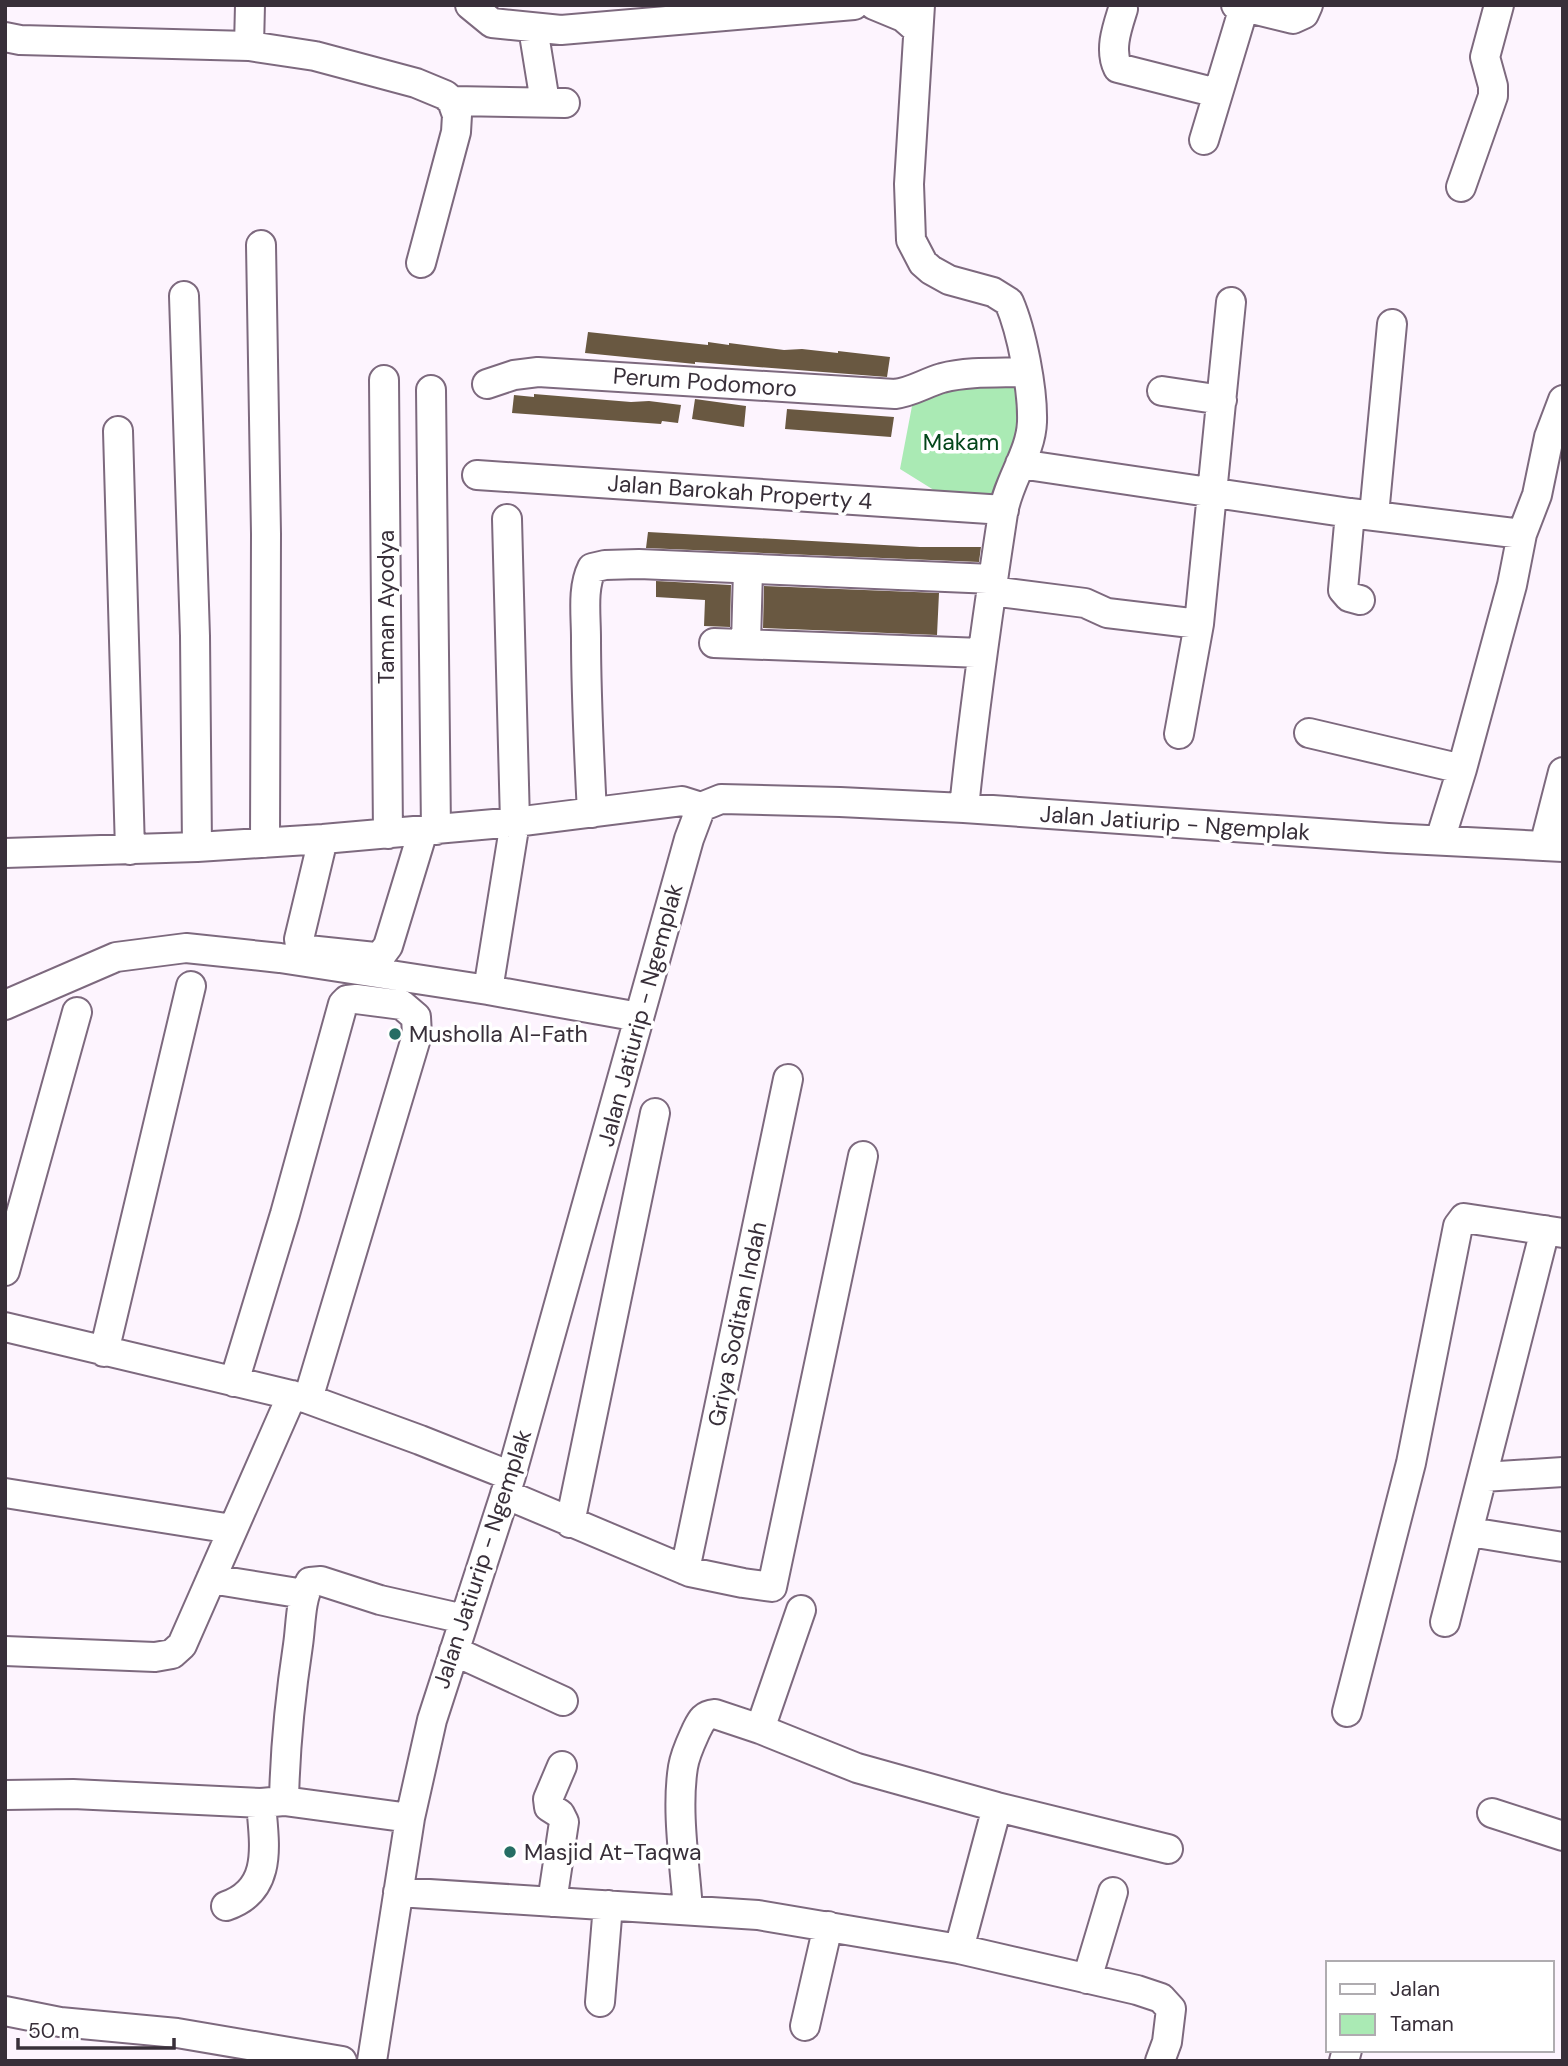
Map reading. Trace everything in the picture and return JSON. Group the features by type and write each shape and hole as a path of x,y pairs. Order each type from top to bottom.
{"street":[{"path":"249,46 250,5"},
{"path":"470,5 492,23 561,30 854,5"},
{"path":"874,5 903,17 919,16 909,184 911,240 923,263 931,270 949,280 1003,296 1009,302 1021,338 1027,372 1032,425 1003,510 982,653 964,808"},
{"path":"1461,187 1493,96 1485,57 1499,5"},
{"path":"1120,6 1113,55 1118,68 1217,93"},
{"path":"1204,140 1240,6 1293,19 1314,13"},
{"path":"452,102 555,102 533,28"},
{"path":"5,37 20,40 249,46 315,56 416,83 445,95 452,102 457,114 456,132 421,263"},
{"path":"261,245 266,534 265,843"},
{"path":"184,296 195,636 197,847"},
{"path":"1179,734 1199,624 1231,302"},
{"path":"1360,600 1349,597 1343,590 1362,514 1392,324"},
{"name":"Perum Podomoro","path":"487,384 514,375 538,372 895,394 910,392 939,379 961,374 1027,372"},
{"name":"Taman Ayodya","path":"384,380 388,834"},
{"path":"323,839 299,939 300,945 308,950 375,957 382,954 388,946 429,830 431,390"},
{"path":"1162,391 1222,400"},
{"path":"1440,840 1512,586 1522,534 1537,495 1549,437 1563,400"},
{"path":"118,431 130,850"},
{"path":"1020,464 1362,514 1522,534"},
{"name":"Jalan Barokah Property 4","path":"477,475 1003,510"},
{"path":"488,990 512,855 515,822 508,519"},
{"path":"592,813 586,688 586,580 592,568 621,563 992,585 1085,603 1107,613 1199,624"},
{"path":"746,643 748,570"},
{"path":"714,643 982,653"},
{"path":"1309,733 1462,769"},
{"path":"1554,846 1563,772"},
{"name":"Jalan Jatiurip - Ngemplak","path":"372,2061 411,1818 432,1720 508,1485 689,839 701,807 721,799 746,799 964,808 1554,846"},
{"path":"5,853 130,850 323,839 515,822 682,801 701,807"},
{"path":"5,1004 116,957 186,948 280,958 488,990 636,1032"},
{"path":"104,1352 191,986"},
{"path":"5,1651 155,1657 172,1654 182,1645 232,1529 300,1397 417,1035 416,1017 402,1005 356,999 342,1004 285,1214 234,1382"},
{"path":"5,1271 77,1012"},
{"name":"Griya Soditan Indah","path":"685,1570 788,1079"},
{"path":"570,1523 655,1113"},
{"path":"5,1328 300,1397 420,1440 508,1485 570,1523 685,1570 772,1587 863,1156"},
{"path":"1347,1712 1411,1463 1458,1226 1464,1218 1554,1231 1483,1477 1445,1622"},
{"path":"1483,1477 1563,1472"},
{"path":"5,1493 232,1529"},
{"path":"1470,1532 1563,1547"},
{"path":"211,1579 304,1594"},
{"path":"226,1906 235,1903 254,1889 259,1881 263,1839 286,1737 304,1594 310,1582 321,1581 380,1600 464,1619"},
{"path":"760,1729 801,1610"},
{"path":"454,1651 563,1701"},
{"path":"688,1910 682,1817 683,1769 687,1752 702,1718 707,1714 715,1714 760,1729 857,1768 997,1807 1168,1849"},
{"path":"552,1902 564,1822 559,1814 549,1807 548,1799 562,1766"},
{"path":"5,1795 73,1794 272,1802 411,1818"},
{"path":"959,1949 997,1807"},
{"path":"1492,1813 1563,1836"},
{"path":"398,1892 758,1915 959,1949 1161,1998 1171,2009 1167,2042 1160,2061"},
{"path":"1087,1979 1113,1892"},
{"path":"600,2002 608,1905"},
{"path":"806,2026 828,1926"},
{"path":"5,2011 60,2022 177,2033 342,2061"}],"green space":[{"name":"Makam","path":"995,384 1019,389 1023,416 994,499 945,497 900,469 912,406 933,394 952,388"}],"building":[{"path":"588,332 708,345 708,342 729,343 784,350 838,351 890,357 887,377 695,364 585,353"},
{"path":"534,394 681,405 678,423 662,421 661,424 512,413 514,395 534,397"},
{"path":"695,399 746,406 744,427 692,419"},
{"path":"787,409 894,417 891,437 785,429"},
{"path":"648,532 920,547 981,547 979,562 646,548"},
{"path":"656,581 731,585 730,627 704,626 705,600 656,597"},
{"path":"764,586 939,593 937,635 763,628"}],"place":[{"name":"Musholla Al-Fath","path":"395,1034"},
{"name":"Masjid At-Taqwa","path":"510,1852"}]}
